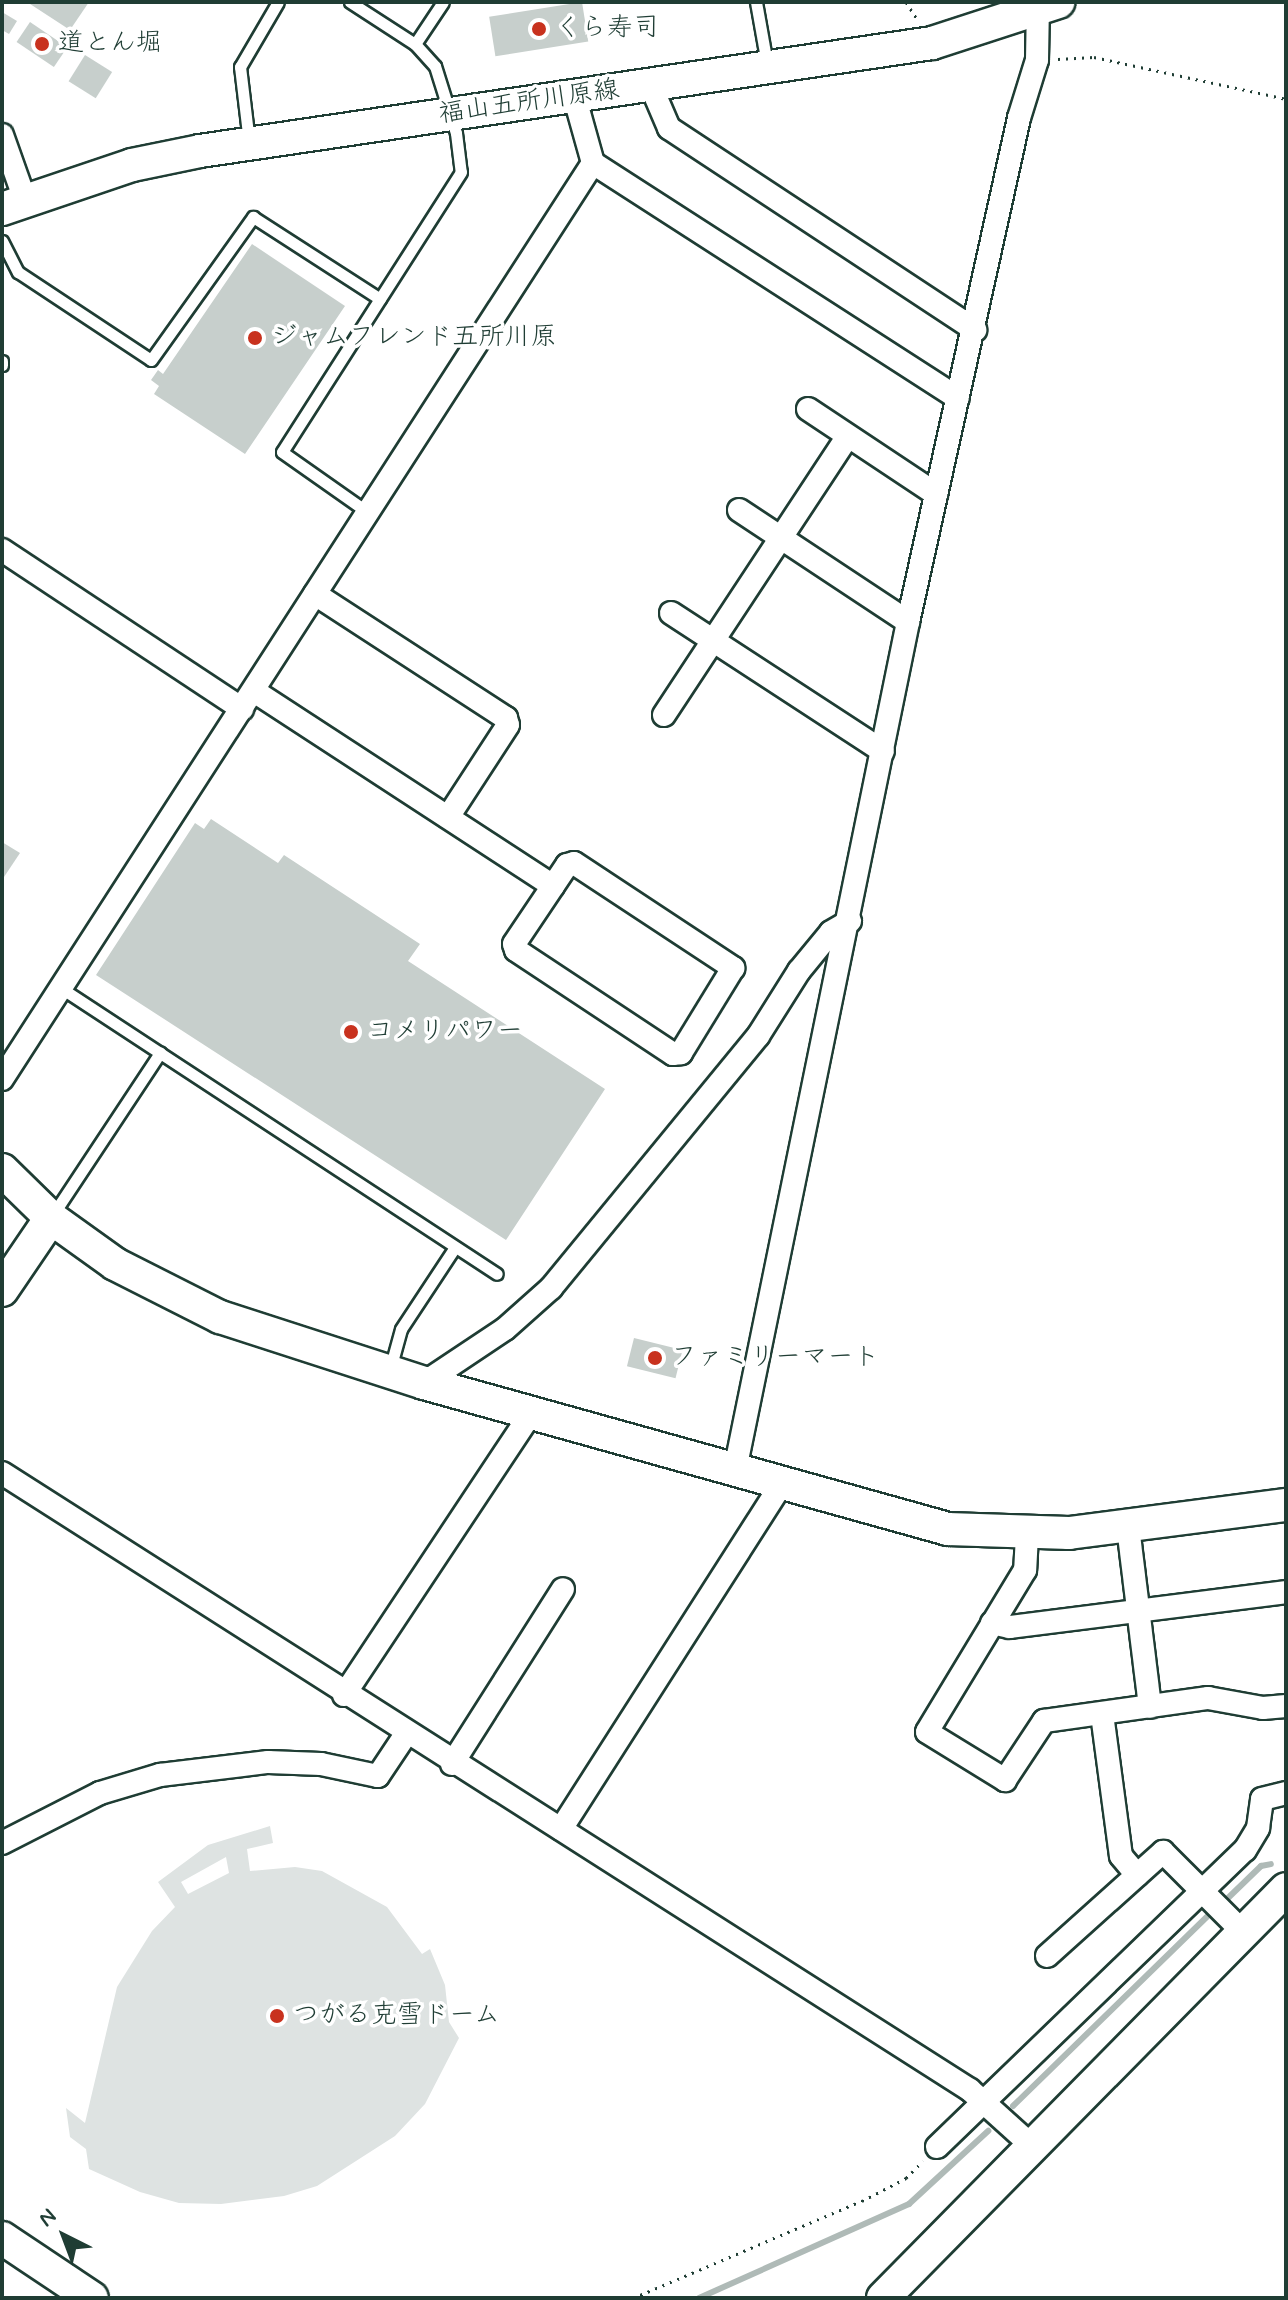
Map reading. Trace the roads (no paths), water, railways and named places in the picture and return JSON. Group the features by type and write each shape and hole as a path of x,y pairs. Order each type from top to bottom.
{"street":[{"name":"福山五所川原線","path":"13,204 132,165 249,143 932,43 1046,4"},
{"path":"735,1470 850,921 908,622 975,330 1019,118 1037,60 1046,4"},
{"path":"651,86 669,128 975,330"},
{"path":"574,95 593,163 958,398"},
{"path":"2,135 13,204"},
{"path":"2,1079 593,163"},
{"path":"808,409 936,494"},
{"path":"664,715 848,436"},
{"path":"739,510 908,622"},
{"path":"2,550 448,817 553,886"},
{"path":"315,594 506,718 508,725 448,817"},
{"path":"671,613 883,751"},
{"path":"574,863 733,968 681,1053 673,1054 516,950 514,944 553,886 574,863"},
{"path":"424,1383 505,1329 551,1288 758,1036 799,971 831,932 850,921"},
{"path":"2,1170 51,1218 115,1264 220,1317 424,1383 948,1529 1027,1535 1128,1527 1286,1505"},
{"path":"2,1290 15,1254 51,1218"},
{"path":"344,1695 533,1411"},
{"path":"2,1473 344,1695 561,1829 984,2101 1032,2146"},
{"path":"561,1829 782,1483"},
{"path":"1128,1527 1150,1707"},
{"path":"1027,1535 1025,1570 927,1732 1005,1780 1039,1723 1208,1698 1263,1708 1286,1706"},
{"path":"452,1764 563,1589"},
{"path":"992,1623 1010,1627 1286,1592"},
{"path":"1102,1714 1121,1856 1137,1875"},
{"path":"2,1843 86,1799 160,1775 268,1762 321,1764 378,1776 406,1734"},
{"path":"937,2147 1253,1840 1262,1799 1286,1793"},
{"path":"1047,1956 1137,1875 1168,1852 1243,1932"},
{"path":"883,2298 1286,1889"},
{"path":"2,2238 92,2298"}],"lane":[{"path":"249,143 240,67 246,49 278,2"},
{"path":"350,2 415,44 435,66 461,172 282,452 366,511"},
{"path":"415,44 443,2"},
{"path":"756,2 767,69"},
{"path":"2,241 18,272 151,360 253,217 380,299"},
{"path":"61,988 497,1274"},
{"path":"51,1218 160,1053"},
{"path":"389,1371 401,1329 455,1247"}],"waterway":[{"path":"1228,1898 1261,1866 1271,1864"},
{"path":"1013,2106 1207,1917"},
{"path":"699,2298 909,2204 988,2131"}],"place":[{"name":"くら寿司","path":"539,29"},
{"name":"道とん堀","path":"42,44"},
{"name":"ジャムフレンド五所川原","path":"255,338"},
{"name":"コメリパワー","path":"351,1032"},
{"name":"ファミリーマート","path":"655,1358"},
{"name":"つがる克雪ドーム","path":"277,2016"}]}
